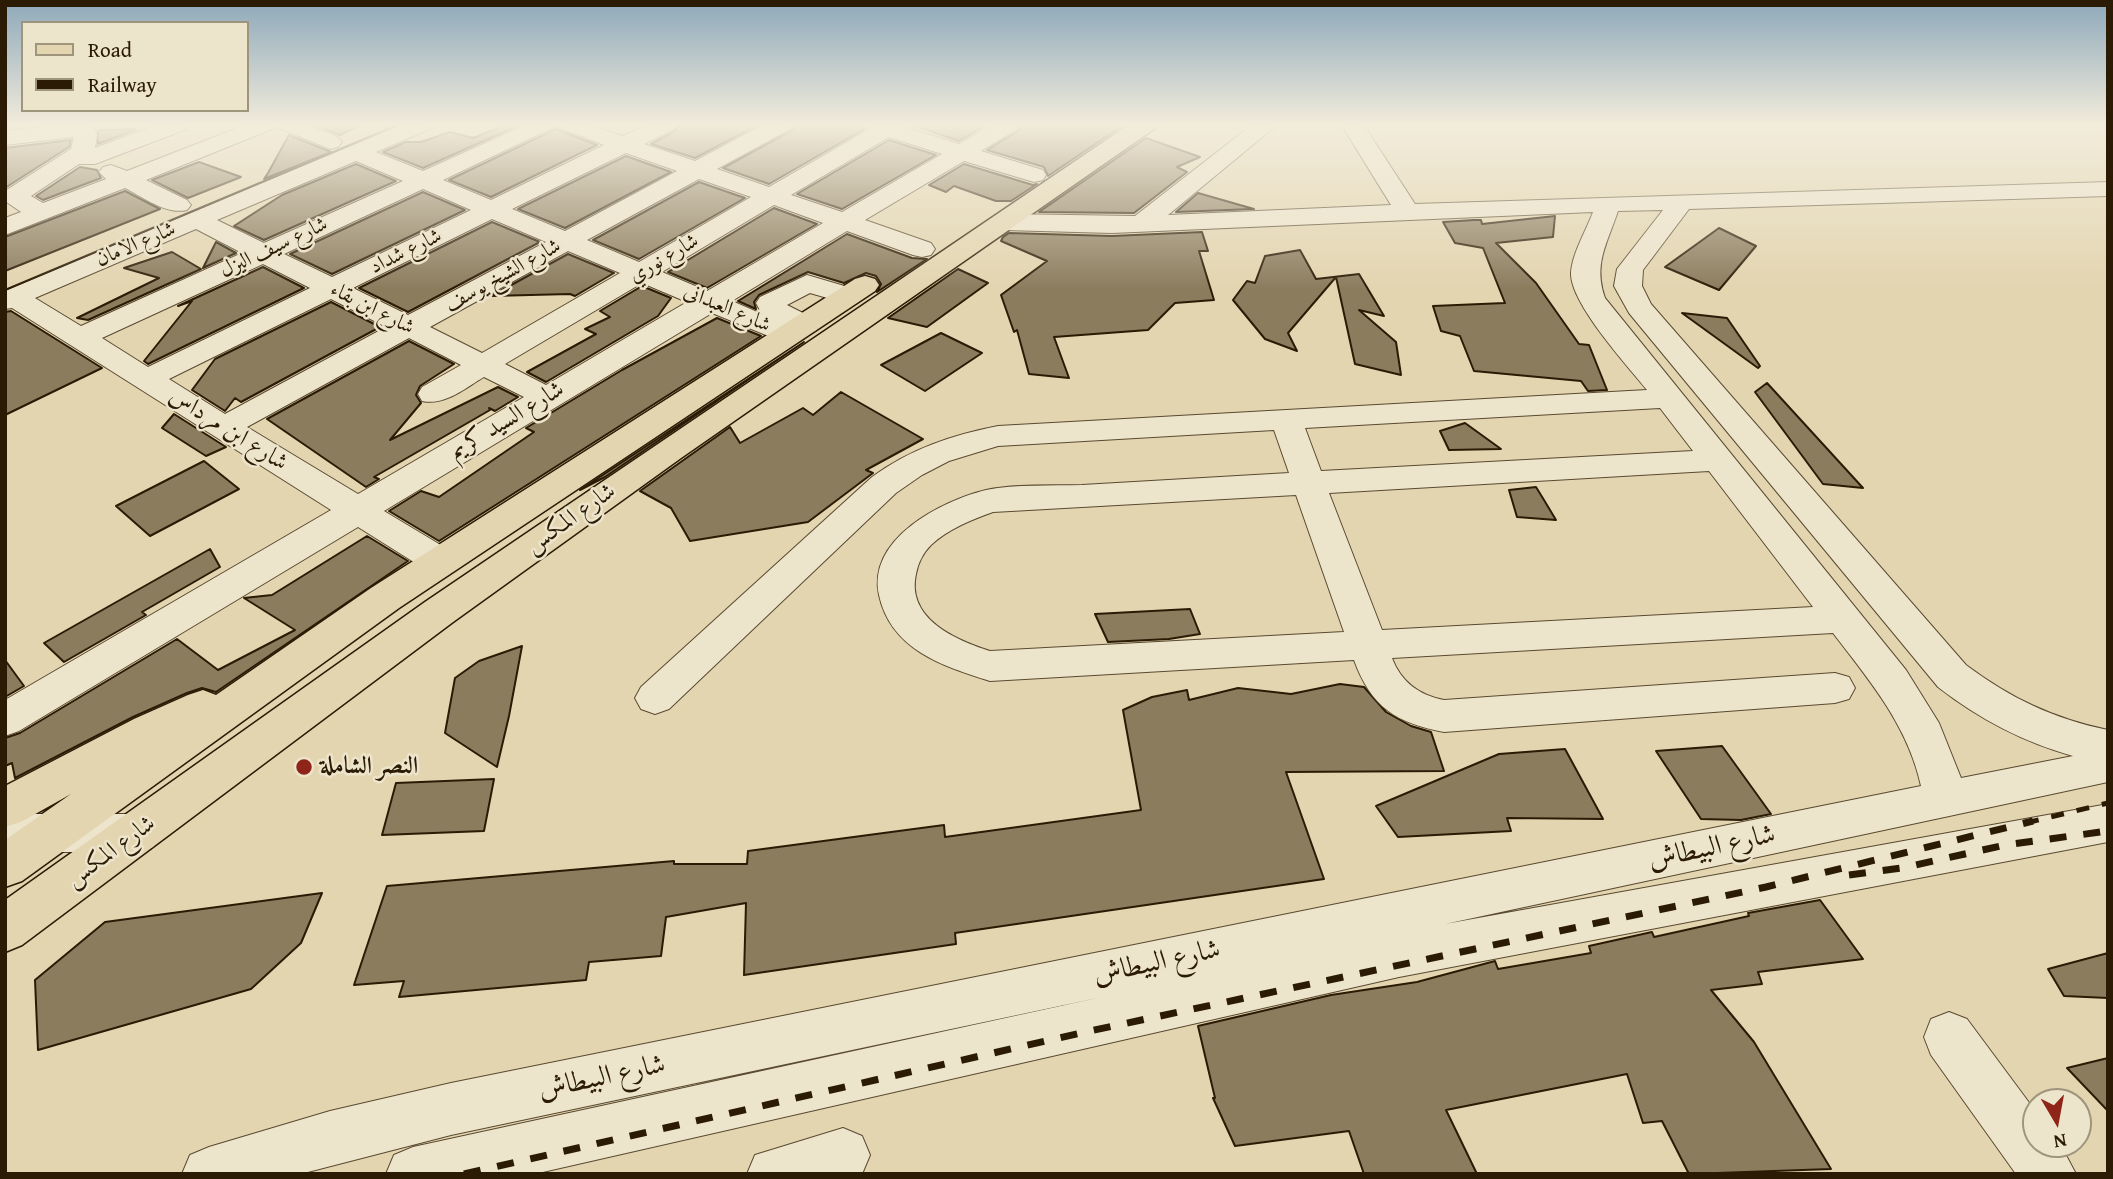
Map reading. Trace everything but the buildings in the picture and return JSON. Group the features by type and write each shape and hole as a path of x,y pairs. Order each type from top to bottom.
{"main road":[{"name":"شارع المكس","path":"5,866 441,562 1028,179"},
{"name":"شارع المكس","path":"5,929 439,612 1066,179"},
{"path":"5,808 179,716 261,687"}],"street":[{"path":"8,193 39,179"},
{"path":"5,227 127,179"},
{"name":"شارع ابن بقاء","path":"127,179 263,253 547,397"},
{"name":"شارع الامان","path":"8,292 188,213 256,179"},
{"name":"شارع الامان","path":"188,213 282,179"},
{"name":"شارع شداد","path":"146,379 553,179"},
{"name":"شارع الشيخ يوسف","path":"224,428 680,179"},
{"path":"723,179 922,249"},
{"name":"شارع نوري","path":"433,394 798,179"},
{"name":"شارع السيد كريم","path":"5,720 915,179"},
{"path":"1141,224 1198,179"},
{"path":"1387,179 1407,211"},
{"name":"شارع العبدانى","path":"423,180 709,302 797,330"},
{"name":"شارع سيف اليزل","path":"79,338 423,180"},
{"path":"1004,222 1141,224 1407,211 2108,189"},
{"path":"8,193 40,213"},
{"path":"1682,202 1643,252 1628,277 1634,300 1952,676 1970,691 2014,717 2064,737 2108,747"},
{"path":"1608,204 1585,269 1587,290 1599,309 1892,681 1929,741 1940,770 1945,800"},
{"path":"1595,240 1643,252"},
{"name":"شارع ابن مرداس","path":"8,292 441,562"},
{"path":"655,698 884,485 901,472 941,451 998,436 1669,398"},
{"path":"1286,420 1379,675 1394,696 1420,711 1444,716 1835,688"},
{"path":"1718,460 989,500 939,518 920,533 905,551 897,570 895,591 901,612 915,631 935,647 960,659 990,666 1843,619"},
{"path":"1892,681 1952,676"},
{"name":"شارع البيطاش","path":"209,1174 330,1138 464,1107 2094,769 2108,763"},
{"name":"شارع البيطاش","path":"414,1174 1399,955 2108,823"},
{"path":"5,833 137,833"},
{"path":"1949,1037 2049,1174"},
{"path":"774,1174 843,1156"}],"tram line":[{"path":"5,290 269,179"}],"railway":[{"path":"2026,823 2108,803"},
{"path":"464,1174 1085,1032 1766,887 2033,821"},
{"path":"1849,875 1902,868 2005,845 2108,831"}],"place":[{"name":"النصر الشاملة","path":"304,767"}]}
